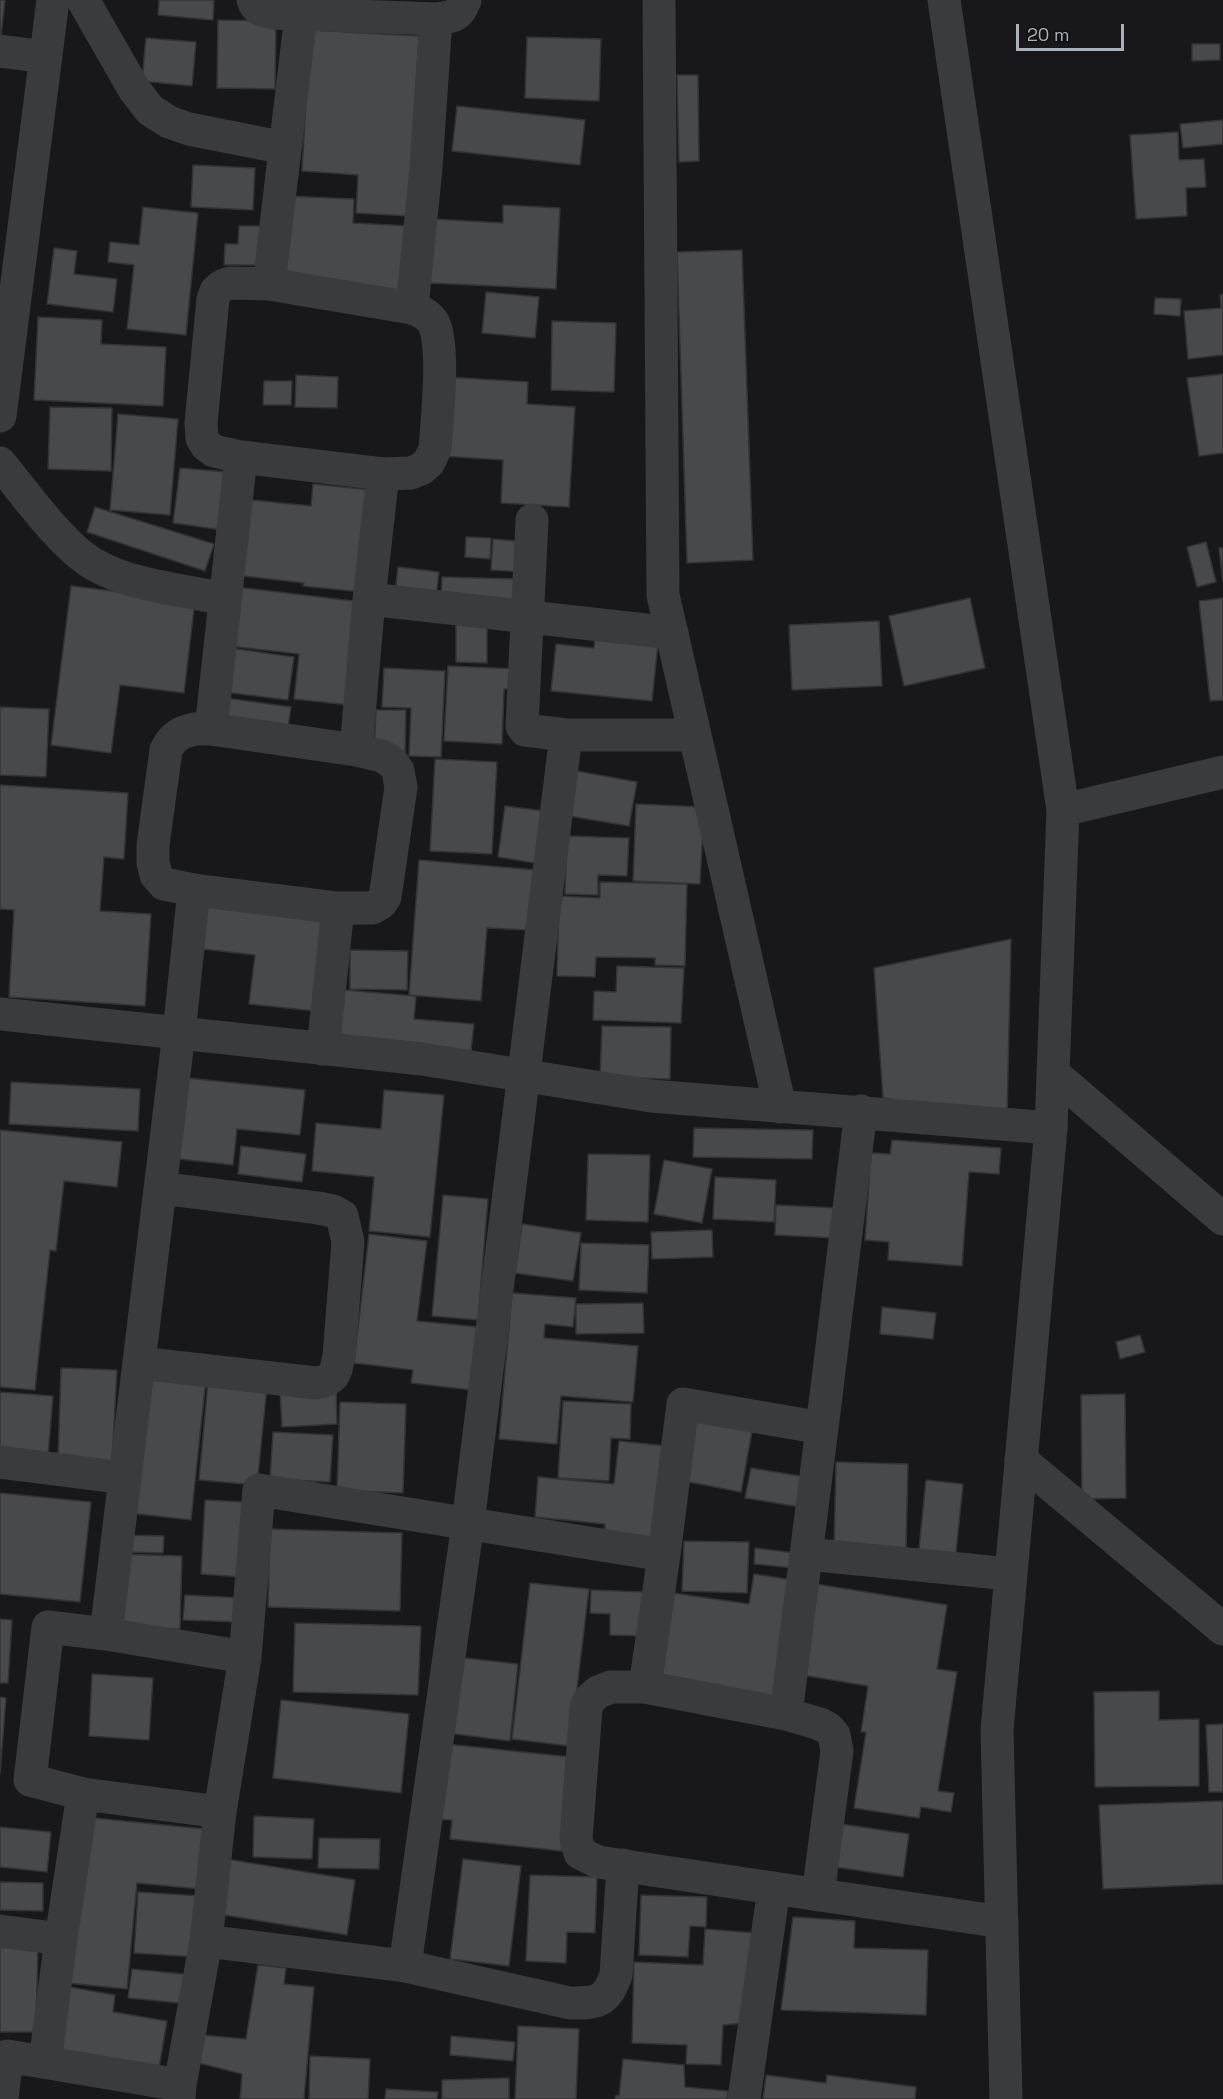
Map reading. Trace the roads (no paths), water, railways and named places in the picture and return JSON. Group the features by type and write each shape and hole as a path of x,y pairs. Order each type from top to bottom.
{"street":[{"path":"0,411 12,224 46,57 53,0"},
{"path":"83,0 134,89 150,110 170,122 189,129 285,148"},
{"path":"254,0 255,5 261,11 301,15 436,19 451,17 461,11 465,0"},
{"path":"659,0 663,595 780,1107"},
{"path":"944,0 1063,810 1051,1128 997,1731 1006,2099"},
{"path":"269,284 301,15"},
{"path":"412,308 426,168 436,19"},
{"path":"0,51 46,57"},
{"path":"230,283 269,284 412,308 424,313 433,322 439,342 435,449 429,462 421,469 411,473 383,474 241,457 214,452 206,446 202,438 201,423 213,299 216,291 230,283"},
{"path":"211,729 241,457"},
{"path":"0,463 51,525 95,566 128,579 225,599"},
{"path":"356,750 383,474"},
{"path":"532,520 522,726 525,730 566,735 695,735"},
{"path":"369,599 672,633"},
{"path":"211,729 356,750 382,756 393,763 398,771 401,787 386,897 381,903 372,908 339,908 194,890 164,884 156,875 153,845 166,750 171,741 183,732 211,729"},
{"path":"405,1966 468,1523 566,735"},
{"path":"1063,810 1223,772"},
{"path":"106,1634 179,1034 194,890"},
{"path":"323,1049 339,908"},
{"path":"0,1014 422,1059 651,1096 1051,1128"},
{"path":"1054,1074 1223,1219"},
{"path":"786,1714 861,1111"},
{"path":"139,1363 316,1383 329,1381 335,1374 339,1356 348,1242 342,1216 333,1211 318,1208 160,1188"},
{"path":"645,1687 683,1404 822,1428"},
{"path":"1021,1460 1223,1629"},
{"path":"0,1462 125,1478"},
{"path":"2,2099 8,2056 179,2092 206,1941 220,1812 244,1658 259,1490 664,1555"},
{"path":"807,1554 1010,1574"},
{"path":"220,1812 82,1794 30,1780 48,1627 106,1634 244,1658"},
{"path":"818,1894 837,1751 836,1740 829,1729 786,1714 645,1687 611,1687 598,1692 590,1699 586,1708 577,1830 577,1847 580,1853 598,1862 1002,1922"},
{"path":"45,2062 82,1794"},
{"path":"206,1941 405,1966 570,2003 590,2003 603,1999 611,1989 616,1975 623,1865"},
{"path":"744,2099 774,1888"},
{"path":"0,1931 62,1940"}]}
